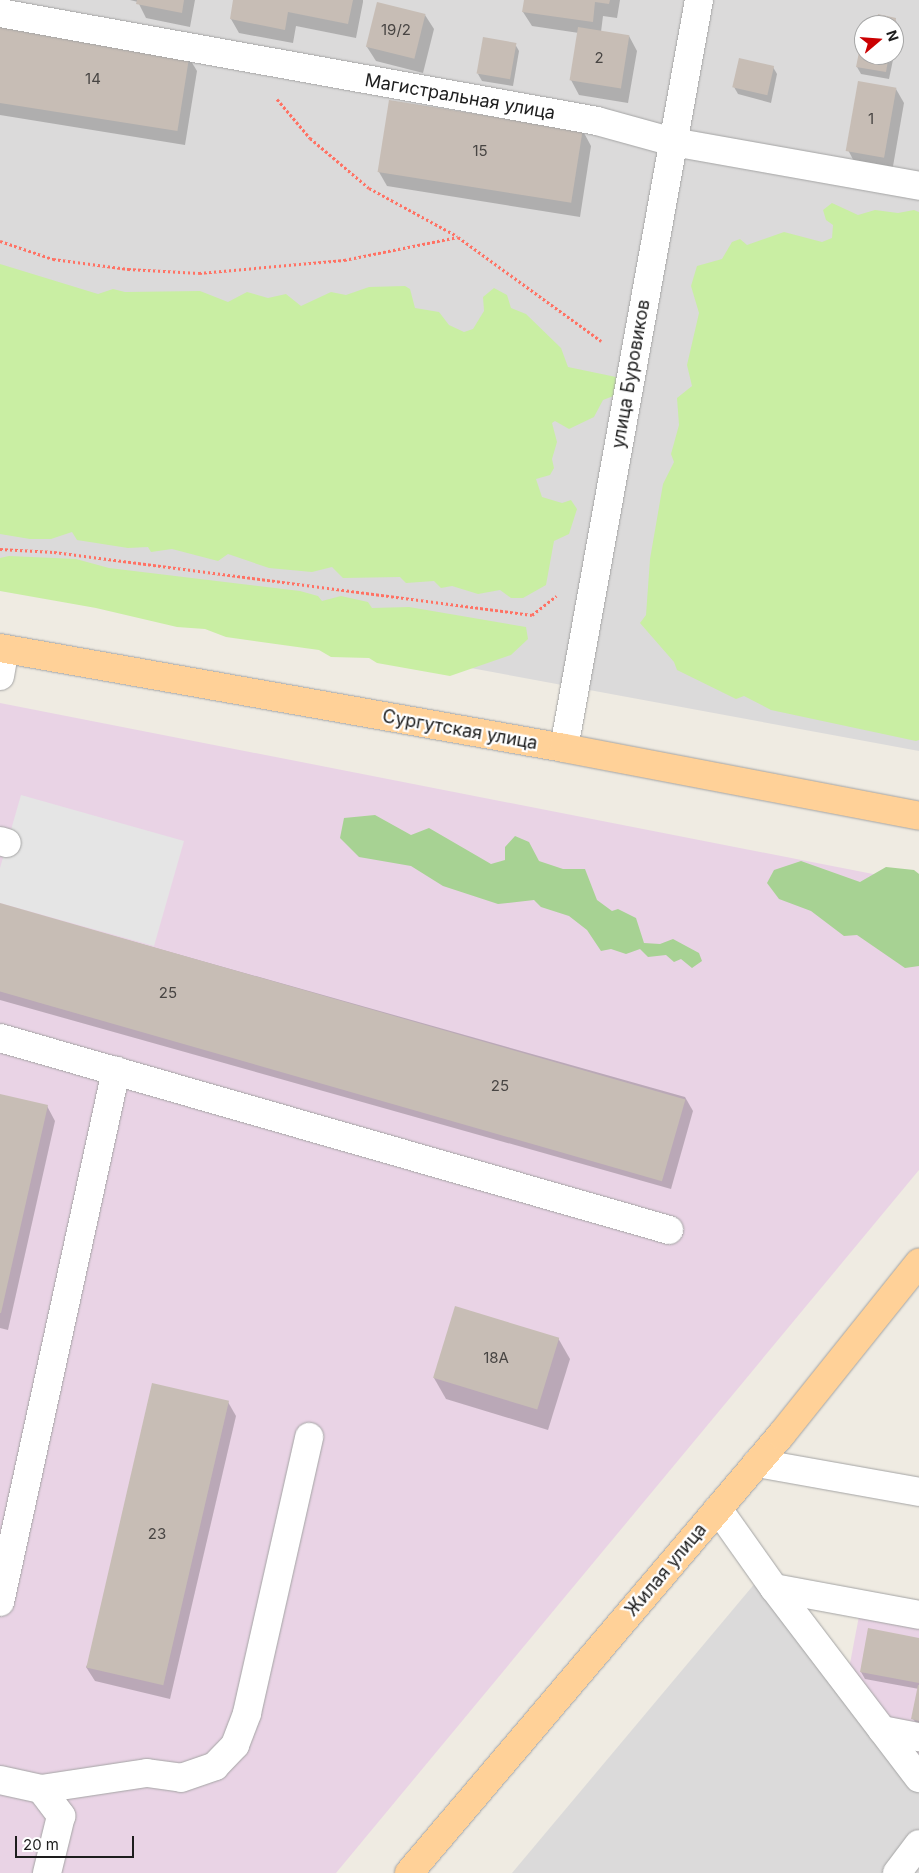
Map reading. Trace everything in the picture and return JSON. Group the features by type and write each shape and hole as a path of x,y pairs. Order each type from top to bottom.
{"main road":[{"name":"Сургутская улица","path":"3,649 564,748 919,816"},
{"path":"869,806 919,836"},
{"name":"Жилая улица","path":"409,1873 757,1463 919,1263"}],"street":[{"name":"улица Буровиков","path":"564,748 699,0"},
{"name":"Магистральная улица","path":"0,13 597,122 673,142 919,186"},
{"path":"0,676 3,649"},
{"path":"0,1038 668,1230"},
{"path":"0,1602 116,1071"},
{"path":"0,1780 42,1789 147,1773 181,1778 215,1766 235,1746 247,1713 310,1437"},
{"path":"757,1463 919,1492"},
{"path":"718,1509 774,1588 919,1778"},
{"path":"774,1588 919,1615"},
{"path":"882,1730 919,1737"},
{"path":"42,1789 61,1816 47,1873"},
{"path":"897,1873 919,1844"}],"path":[{"path":"242,57 310,138 369,188 458,236 609,346"},
{"path":"0,242 53,260 128,269 198,273 344,260 458,236"},
{"path":"0,549 54,552 532,615 557,594"}],"shaded area":[{"path":"0,0 919,0 919,751 0,581"},
{"path":"0,703 919,883 919,1170 336,1873 0,1873"},
{"path":"21,795 184,841 154,946 0,903 0,868"},
{"path":"767,1569 919,1765 919,1873 512,1873"},
{"path":"859,1616 919,1627 919,1765 848,1674"}],"green space":[{"path":"832,203 858,215 875,210 898,213 914,210 919,212 919,740 916,741 771,710 744,696 736,699 677,670 674,662 640,623 646,615 650,559 663,484 674,462 671,454 679,425 677,398 692,386 687,365 699,313 691,286 697,266 722,259 732,242 740,239 747,245 784,232 822,242 832,238 833,225 826,220 823,210"},
{"path":"0,264 98,294 113,289 125,292 200,291 228,302 247,292 268,298 286,294 301,306 331,292 346,295 369,287 405,286 410,289 415,308 439,312 449,325 464,332 473,329 484,311 483,297 494,288 507,295 511,308 526,314 561,348 568,367 616,377 616,395 603,400 594,417 569,429 555,421 552,423 557,442 552,459 554,468 550,475 536,479 542,497 562,503 571,500 577,509 569,534 554,541 546,585 523,598 511,598 500,590 478,594 452,586 441,588 434,581 406,583 400,577 343,578 332,567 312,572 269,568 228,554 218,561 172,549 151,552 148,547 128,548 77,540 72,532 51,539 30,539 0,534"},
{"path":"9,556 76,559 109,568 300,591 318,596 322,601 341,596 368,602 372,608 409,607 526,627 528,639 511,655 450,676 377,663 369,658 331,657 319,650 226,637 205,629 177,627 96,608 0,591 0,558"},
{"path":"375,815 411,835 429,828 491,864 505,860 505,847 515,836 529,842 539,861 563,869 585,869 597,900 612,911 618,909 636,918 644,943 660,944 673,939 699,953 702,961 692,968 681,959 674,962 666,955 648,957 640,949 626,954 611,949 601,951 587,930 569,916 541,907 534,900 498,904 443,886 411,866 359,857 340,838 344,818"},
{"path":"801,861 860,882 886,867 914,870 919,874 919,966 905,968 857,935 844,936 811,911 779,899 767,883 774,870"}],"building":[{"path":"137,0 184,0 182,13 136,4"},
{"path":"233,0 353,0 348,24 288,12 285,30 230,19"},
{"path":"524,0 610,0 609,4 595,2 593,22 522,12"},
{"path":"377,2 426,14 414,59 366,47"},
{"path":"0,24 190,54 177,131 0,103"},
{"path":"578,27 629,35 621,88 570,80"},
{"path":"483,37 516,43 510,79 477,73"},
{"path":"739,58 774,66 767,95 732,87"},
{"path":"856,65 887,65 886,72 856,67"},
{"path":"858,81 896,88 884,158 846,151"},
{"path":"389,100 583,131 571,203 378,172"},
{"path":"0,903 685,1100 662,1181 0,991"},
{"path":"0,1094 48,1105 1,1313 0,1313"},
{"path":"455,1306 559,1338 537,1410 433,1378"},
{"path":"152,1383 229,1401 163,1685 86,1668"},
{"path":"868,1628 919,1638 919,1683 860,1672"},
{"path":"919,1685 919,1721 911,1719"}]}
